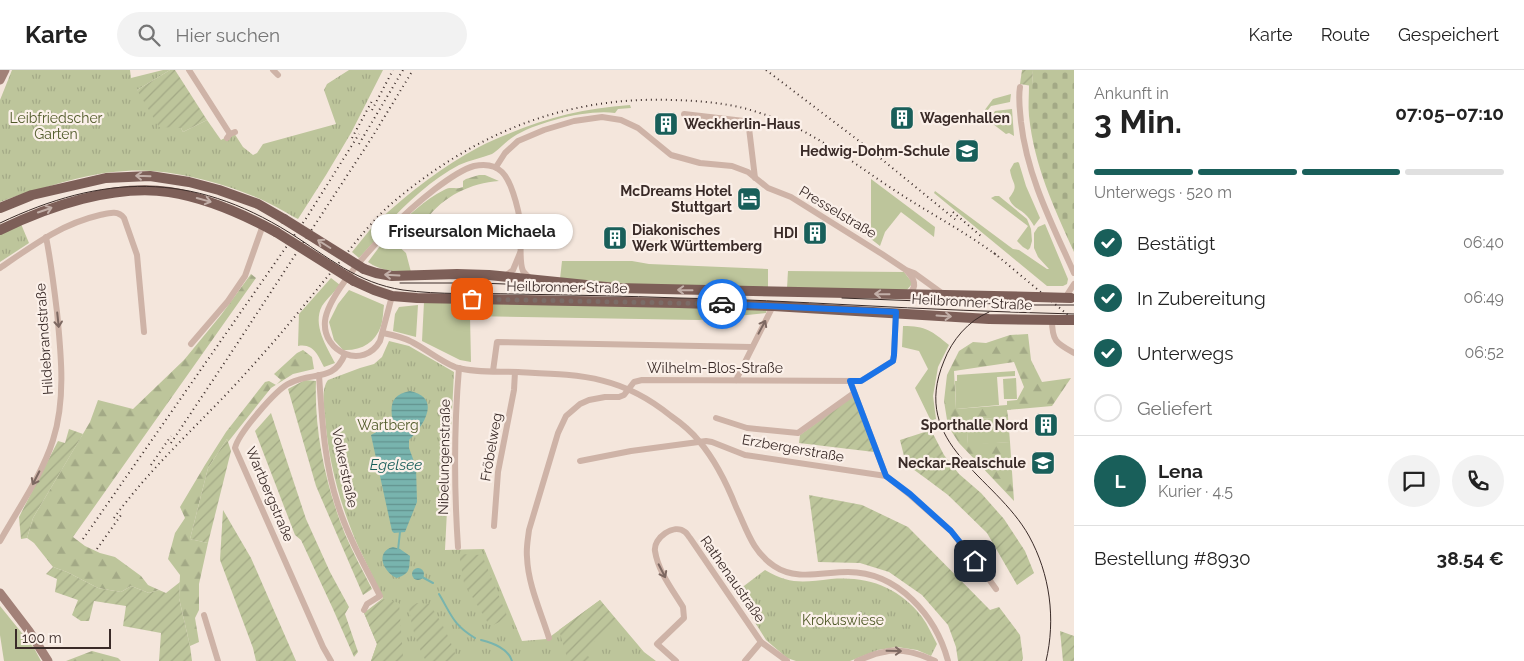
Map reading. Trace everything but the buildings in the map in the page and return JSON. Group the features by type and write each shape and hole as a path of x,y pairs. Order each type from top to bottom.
{"main road":[{"path":"0,80 5,70"},
{"name":"Heilbronner Straße","path":"0,208 32,196 98,180 128,176 150,176 189,182 258,204 364,269 376,274 392,276 456,274 616,288 1070,298"},
{"name":"Heilbronner Straße","path":"0,230 28,216 69,202 107,194 149,191 170,192 213,203 263,225 354,282 392,296 773,306 978,318 1074,320"},
{"path":"0,594 29,631 48,661"}],"street":[{"path":"190,70 231,135"},
{"path":"273,70 278,76"},
{"path":"1020,87 1019,104 1023,143 1029,167 1074,273"},
{"path":"684,114 744,121 749,128 756,178"},
{"name":"Presselstraße","path":"496,167 505,153 518,142 544,130 567,123 602,117 621,120 638,128 671,155 700,163 732,166 748,172 768,188 791,197 906,270 914,273 944,295"},
{"path":"392,296 383,333 377,347 371,352 355,356 345,354 337,350 326,337 326,313 331,302 368,252 398,221 426,197 453,177 475,166 487,165 496,167 503,173 514,198 521,230 523,271 532,280"},
{"path":"0,268 46,237 81,219 116,212 121,214 137,255 144,332"},
{"path":"191,344 228,301 245,276 263,225"},
{"name":"Hildebrandstraße","path":"0,541 32,486 48,453 60,412 62,386 59,334 51,262 46,237"},
{"path":"504,277 513,270 521,251"},
{"path":"906,270 913,278 914,285 908,295"},
{"path":"1070,298 1074,284"},
{"path":"736,380 773,306"},
{"name":"Wilhelm-Blos-Straße","path":"549,638 529,576 526,557 527,543 529,530 558,432 566,416 580,404 594,398 624,395 634,382 642,380 861,381 893,361 896,312"},
{"path":"1056,320 1052,332 1055,340 1074,353"},
{"path":"383,333 411,341 459,368 583,376 628,388 668,413 700,441 726,483 747,532 761,556 776,568 794,575 849,572 867,574 889,582 910,596 937,631 948,661"},
{"path":"493,371 497,342 751,348"},
{"name":"Wartbergstraße","path":"331,661 323,647 235,448 236,441 248,426 288,383 305,376 328,373 340,366 345,354"},
{"name":"Nibelungenstraße","path":"458,547 455,480 459,368"},
{"name":"Fröbelweg","path":"494,526 498,472 514,390 515,372"},
{"name":"Volkerstraße","path":"319,375 326,455 337,504 349,535 380,596 367,604 364,610"},
{"path":"850,381 886,476 910,494 951,531 996,589"},
{"path":"716,418 747,428 798,432 854,393"},
{"name":"Erzbergerstraße","path":"580,461 700,441 712,442 745,455 886,476"},
{"name":"Rathenaustraße","path":"676,661 657,644 684,618 683,606 660,568 654,550 656,541 670,531 680,529 690,538 761,642 787,661"},
{"path":"204,615 218,661"},
{"path":"745,661 761,642"},
{"path":"857,661 884,651 904,652 934,661"}],"green space":[{"name":"Leibfriedscher Garten","path":"12,70 130,70 131,78 170,70 137,90 181,128 183,132 207,120 221,140 234,133 243,147 253,155 257,153 263,144 336,124 324,90 327,84 349,70 383,70 351,133 298,219 259,198 223,185 174,174 141,171 86,176 0,202 0,100"},
{"path":"170,70 175,70 207,120 183,132 181,128 159,127 137,90"},
{"path":"1022,70 1033,70 1032,86 1020,84"},
{"path":"1033,70 1074,70 1074,252 1052,203 1035,152 1029,116 1029,85 1032,85"},
{"path":"1011,94 1010,102 991,106 983,116 981,115 993,99"},
{"path":"630,105 631,108 618,109 615,113 604,112 577,115 548,122 523,131 492,154 459,165 439,177 411,200 386,225 380,219 415,189 440,171 489,142 553,118 598,108"},
{"path":"1012,109 1014,136 1009,133 1006,134 989,121 995,111"},
{"path":"1018,162 1040,218 1034,226 1027,216 1012,204 1009,198 1015,187 1010,170 1014,163"},
{"path":"479,175 485,175 499,181 468,188 449,198 426,220 413,244 403,243 393,231 423,203 447,189 463,187 463,181"},
{"path":"871,179 935,227 934,237 901,212 885,232 880,246 871,239"},
{"path":"935,191 1013,249 1019,250 1049,269 1038,257 1034,248 1034,233 1038,227 1045,224 1068,279 1067,284 1063,286 1047,286 934,193"},
{"path":"999,196 1027,219 1031,229 1032,241 1028,250 1017,241 1028,226 991,198"},
{"path":"21,224 29,243 0,262 0,233"},
{"path":"373,226 381,234 359,258 352,252"},
{"path":"386,238 406,253 411,272 383,269 368,262"},
{"path":"562,261 632,261 649,264 768,269 768,288 613,284 560,279"},
{"path":"788,271 904,272 912,284 906,291 787,288"},
{"path":"251,274 256,278 73,537 85,546 115,557 141,576 148,585 159,590 149,593 131,586 121,592 98,588 53,567 34,543 27,538 33,518 90,422 98,400 133,409 184,360 221,315"},
{"path":"331,278 340,285 322,306 319,313 319,321 322,336 335,363 324,367 312,348 298,346 299,314"},
{"path":"349,290 384,305 382,324 375,337 366,345 356,349 343,350 334,340 329,322 338,304"},
{"path":"424,302 767,309 766,313 699,320 470,316 471,362 460,360 422,341"},
{"path":"418,305 416,337 393,331 395,314 399,307"},
{"path":"903,326 928,330 949,345 938,367 933,396 936,419 931,421 915,388 928,369 919,351 902,347"},
{"path":"1028,334 1031,360 1042,382 1071,378 1052,406 1007,410 1008,417 966,420 968,444 1010,442 1014,501 959,443 948,426 944,401 947,375 959,351 973,342 986,343 1010,335","holes":["1014,362 1024,387 1017,400 1007,401 1007,405 956,409 954,371"]},
{"name":"Wartberg","path":"389,341 409,346 454,372 445,550 484,549 522,641 547,639 600,600 644,652 656,661 371,661 377,644 364,613 383,598 355,538 337,488 328,446 324,393 328,380 374,364 382,357"},
{"path":"303,350 312,357 314,369 293,374 276,384 281,380 274,374 297,353"},
{"path":"1015,371 1015,376 997,377 999,405 956,409 955,381 957,381 957,375"},
{"path":"1016,378 1017,399 1004,399 1003,379"},
{"path":"305,380 316,381 319,439 332,497 345,534 372,589 363,595 316,486 288,389"},
{"path":"269,381 276,385 271,388 228,442 227,439 208,468 190,539 208,543 199,584 199,610 195,618 199,642 190,646 179,598 180,575 168,559 175,533 185,518 180,507 226,432 265,382"},
{"path":"853,396 874,452 799,443 800,435"},
{"path":"271,413 306,519 330,572 349,607 345,614 358,652 354,657 301,540 295,535 255,431"},
{"path":"1008,417 1010,442 968,445 966,420"},
{"path":"69,429 83,434 33,518 27,538 21,539 19,517 58,441 65,443"},
{"path":"931,430 944,455 959,474 981,493 1004,519 1025,551 1034,573 1017,585 987,533 948,495 906,464 900,440"},
{"path":"227,439 231,451 208,543 190,539 208,468"},
{"path":"809,495 862,505 908,527 990,610 999,607 1020,635 1022,661 958,661 956,647 948,625 922,595 889,572 860,563 818,562"},
{"path":"223,510 251,558 296,661 256,661 253,648 220,560"},
{"path":"459,554 482,555 508,618 493,625 488,623 464,583"},
{"path":"53,567 98,588 121,592 131,586 149,593 159,590 166,593 180,582 179,598 192,661 159,661 161,633 123,626 126,606 94,601 89,621 81,621 72,615 78,600 55,592 57,579 46,574"},
{"name":"Krokuswiese","path":"765,570 782,578 797,581 858,579 882,586 893,591 913,607 924,620 937,644 931,656 917,650 897,647 878,650 850,661 796,661 787,658 766,640 736,592"},
{"path":"384,599 399,603 405,661 371,661 377,644 364,613"},
{"path":"600,600 618,622 588,647 586,654 593,661 568,661 559,630"},
{"path":"417,603 429,604 434,610 452,644 457,659 454,661 426,661 415,636 409,608"},
{"path":"0,606 34,648 41,661 4,661 0,635"},
{"path":"1060,631 1074,636 1074,661 1063,661"},
{"path":"92,651 118,658 121,661 66,661"}],"water":[{"name":"Egelsee","path":"410,391 420,394 428,406 424,420 409,440 409,448 416,467 417,502 405,532 394,533 371,435 393,423 392,406 395,398"},
{"path":"393,547 400,549 410,556 407,572 397,578 388,572 382,558 387,550"},
{"path":"416,568 420,568 424,574 420,580 416,580 412,576 412,572"}],"waterway":[{"path":"398,550 400,532"},
{"path":"422,577 433,583"},
{"path":"439,594 457,624 475,638"},
{"path":"481,640 504,649 512,661"}],"tram line":[{"path":"0,223 38,207 75,195 111,188 146,186 182,190 217,198 253,213 290,233 330,260 371,282 386,287 417,292 745,300 1074,314"},
{"path":"400,283 479,283 537,288"},
{"path":"842,298 997,304"},
{"path":"1022,305 1074,305"},
{"path":"989,312 974,320 956,339 947,353 936,390 938,415 947,437 961,457 1014,514 1029,536 1036,551 1046,581 1051,613 1051,629 1046,661"}],"railway":[{"path":"372,110 393,70"},
{"path":"359,144 403,70"},
{"path":"171,443 371,139 413,70"},
{"path":"766,70 863,144 956,220"},
{"path":"114,518 148,476 269,347 366,230 391,204 422,179 488,139 522,124 557,113 594,105 633,100 716,103 760,113 811,135 999,257"},
{"path":"352,138 372,101"},
{"path":"83,539 307,217 359,134"},
{"path":"953,212 982,237"},
{"path":"994,253 1074,320"},
{"path":"151,465 171,436"},
{"path":"97,549 121,515"}],"way so far":[{"path":"472,299 722,304"}],"place":[{"name":"Wagenhallen","path":"902,118"},
{"name":"Weckherlin-Haus","path":"666,124"},
{"name":"Hedwig-Dohm-Schule","path":"967,151"},
{"name":"McDreams Hotel Stuttgart","path":"749,199"},
{"name":"HDI","path":"815,233"},
{"name":"Diakonisches Werk Württemberg","path":"615,238"},
{"name":"Friseursalon Michaela","path":"472,299"},
{"name":"Sporthalle Nord","path":"1046,425"},
{"name":"Neckar-Realschule","path":"1043,463"}],"route":[{"path":"722,304 896,312 893,361 861,381 850,381 886,476 910,494 951,531 975,561"}]}
